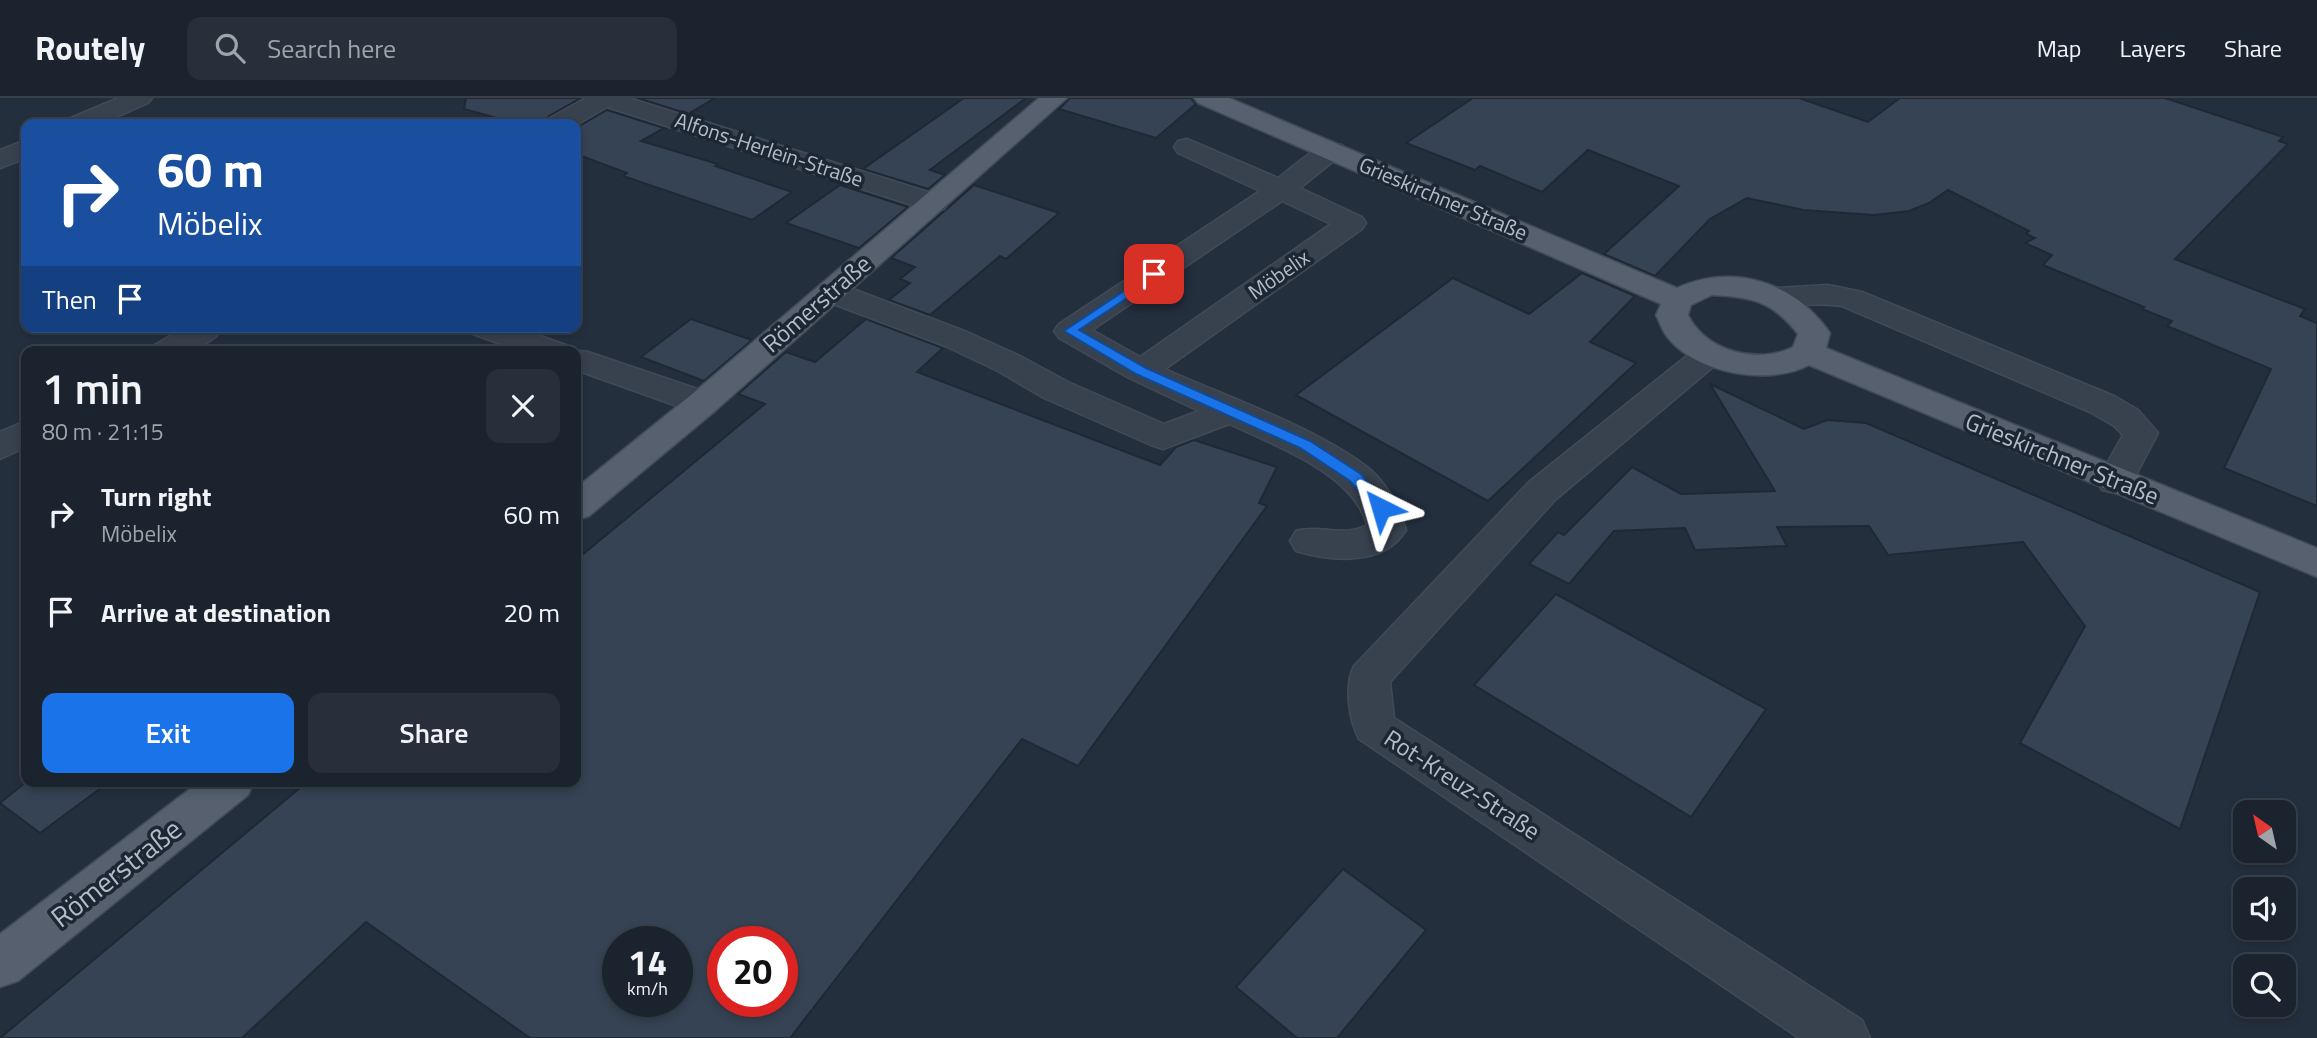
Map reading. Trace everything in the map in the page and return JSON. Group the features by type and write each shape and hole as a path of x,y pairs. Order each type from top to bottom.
{"main road":[{"name":"Römerstraße","path":"581,503 703,403 1054,98"},
{"name":"Grieskirchner Straße","path":"1207,98 1678,300"},
{"path":"1707,286 1746,287 1774,296 1796,308 1814,333 1808,353 1785,365 1745,365 1709,355 1681,334 1672,315 1678,300 1707,286"},
{"name":"Grieskirchner Straße","path":"1808,353 2317,563"},
{"name":"Römerstraße","path":"0,964 226,787"}],"street":[{"path":"91,119 139,98"},
{"path":"568,119 604,98"},
{"name":"Alfons-Herlein-Straße","path":"604,98 934,203"},
{"name":"Möbelix","path":"1141,371 1352,223 1187,147"},
{"path":"0,160 21,150"},
{"path":"1309,541 1341,547 1370,542 1387,530 1381,508 1356,477 1305,444 1141,371 1070,331 1280,190 1333,151"},
{"path":"0,166 21,167"},
{"path":"831,292 956,340 1007,363 1056,390 1163,437 1231,411"},
{"path":"1774,296 1828,294 1851,299 2102,404 2126,418 2141,433 2115,481"},
{"path":"176,346 198,333"},
{"path":"501,333 538,346"},
{"name":"Rot-Kreuz-Straße","path":"1709,355 1542,491 1369,678 1374,727 1843,1038"},
{"path":"581,361 703,403"},
{"path":"0,447 21,435"}],"building":[{"path":"466,98 581,98 547,119 500,119 464,109"},
{"path":"638,98 715,98 688,114"},
{"path":"964,98 1026,98 930,170 945,175 928,189 863,169"},
{"path":"1070,98 1191,98 1196,104 1156,138 1059,109"},
{"path":"1473,98 1799,98 1868,122 1900,98 2165,98 2283,137 2279,141 2288,144 2175,259 2305,309 2300,316 2317,323 2317,506 2224,468 2271,369 2167,326 2172,321 2043,265 2052,255 2025,243 2035,238 2026,234 2029,231 1948,190 1929,203 1909,211 1874,215 1803,210 1747,198 1710,219 1655,276 1604,254 1679,186 1588,150 1542,192 1480,166 1475,170 1406,143"},
{"path":"607,110 664,128 641,141 718,164 715,166 792,192 752,220 623,176 627,173 581,156 581,125"},
{"path":"840,185 908,207 859,248 786,223"},
{"path":"974,185 1059,213 1006,259 1000,256 930,315 889,300 910,283 900,279 915,267 891,258"},
{"path":"1582,273 1635,296 1590,342 1636,363 1488,501 1296,395 1453,278 1529,314"},
{"path":"691,319 752,340 704,381 641,357"},
{"path":"866,319 943,348 917,372 1160,465 1176,447 1194,440 1277,467 1259,503 1267,506 1078,766 1022,739 790,1038 530,1038 366,922 242,1038 0,1038 301,787 581,787 581,556 765,404 738,394 786,352 815,362"},
{"path":"1710,384 1804,429 1827,420 1866,423 2260,592 2180,829 2020,743 2085,626 2023,542 1888,555 1869,526 1777,527 1787,546 1695,550 1685,528 1614,531 1569,584 1529,564 1558,532 1564,535 1632,467 1681,494 1775,491"},
{"path":"1556,594 1766,709 1691,817 1474,685"},
{"path":"21,786 102,787 40,833 0,803"},
{"path":"1343,869 1426,930 1337,1038 1297,1038 1236,987"}],"route":[{"path":"1154,274 1070,331 1141,371 1305,444 1356,477 1381,508"}]}
